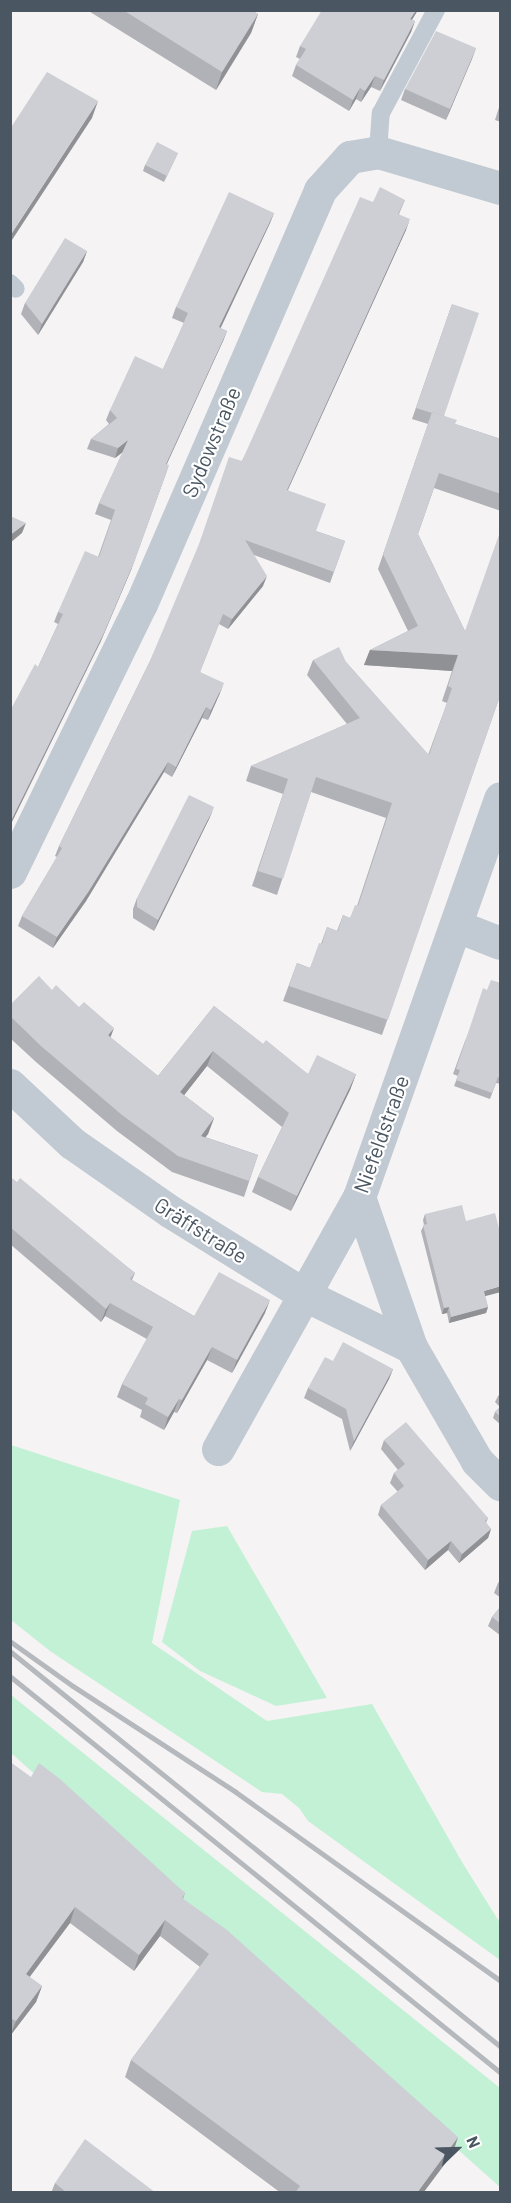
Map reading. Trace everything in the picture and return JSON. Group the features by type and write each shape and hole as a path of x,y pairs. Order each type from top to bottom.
{"street":[{"name":"Sydowstraße","path":"10,872 141,604 320,190 350,157 378,152 501,188"},
{"name":"Niefeldstraße","path":"218,1449 359,1197 501,798"},
{"path":"457,926 501,943"},
{"name":"Gräffstraße","path":"10,1085 72,1143 171,1212 305,1295 411,1347"},
{"path":"359,1197 411,1347 477,1461 501,1484"}],"lane":[{"path":"378,152 381,113 436,10"}],"green space":[{"path":"11,1445 180,1500 152,1643 267,1721 372,1704 462,1862 500,1923 500,1960 308,1821 299,1808 282,1794 262,1792 50,1651 11,1620"},
{"path":"227,1526 327,1698 276,1706 200,1671 162,1642 192,1531"},
{"path":"11,1695 500,2088 500,2187 11,1753"}],"building":[{"path":"123,10 251,10 258,14 222,72"},
{"path":"322,10 416,10 410,19 415,21 384,80 375,76 365,91 360,88 353,100 296,65 306,49 300,46"},
{"path":"436,31 476,48 450,109 405,89"},
{"path":"47,72 98,101 10,236 10,129"},
{"path":"157,142 178,153 167,176 145,165"},
{"path":"380,187 405,200 398,214 410,219 287,490 326,504 316,531 345,541 334,572 245,540 267,576 232,619 223,614 200,672 224,683 211,710 206,707 176,767 168,762 89,891 57,937 22,916 62,848 59,846 150,661 199,544 229,457 242,461 360,197 373,202"},
{"path":"229,192 274,213 219,327 227,331 166,464 169,465 135,560 104,633 10,823 10,711 35,664 38,667 63,614 58,612 85,551 99,557 115,510 99,503 128,440 118,448 91,439 117,418 110,410 135,356 163,369 188,313 176,307"},
{"path":"65,238 87,251 42,324 25,303"},
{"path":"452,304 479,313 444,416 416,408"},
{"path":"432,412 457,420 455,424 501,439 501,494 439,473 418,534 465,631 501,529 501,693 388,1020 289,986 297,963 310,968 319,943 322,944 327,927 338,931 343,915 350,918 355,905 358,906 392,803 316,777 283,879 258,871 288,779 251,766 360,718 313,660 339,647 346,662 429,755 452,688 448,686 458,655 370,650 418,626 383,554"},
{"path":"10,516 26,523 10,535"},
{"path":"189,795 214,807 158,920 137,907 137,898"},
{"path":"39,976 52,990 56,985 79,1007 84,1002 114,1028 108,1035 158,1076 214,1006 263,1044 266,1040 308,1074 317,1055 356,1074 297,1196 258,1177 289,1113 213,1051 180,1092 214,1118 201,1136 258,1155 249,1181 178,1156 122,1115 41,1046 10,1016 10,1005"},
{"path":"491,980 501,983 501,1078 498,1077 492,1093 456,1080 460,1070 456,1069 483,988 487,990"},
{"path":"10,1177 17,1182 20,1178 135,1273 130,1279 194,1316 219,1272 270,1300 237,1360 212,1347 182,1400 179,1399 168,1417 145,1404 148,1398 122,1384 153,1327 110,1303 106,1309 10,1227"},
{"path":"462,1205 466,1221 495,1213 501,1236 501,1286 484,1291 488,1307 451,1317 449,1307 444,1308 423,1225 427,1224 425,1214"},
{"path":"343,1342 393,1369 354,1441 346,1409 308,1388 325,1357 333,1361"},
{"path":"501,1407 501,1417 495,1412"},
{"path":"406,1422 488,1518 485,1521 491,1529 462,1554 451,1541 428,1560 381,1505 404,1486 394,1473 405,1464 384,1440"},
{"path":"501,1606 501,1624 492,1617"},
{"path":"10,1762 31,1777 39,1763 60,1779 185,1893 182,1898 227,1930 458,2137 417,2193 295,2193 300,2186 131,2060 209,1954 165,1920 139,1955 75,1907 26,1974 42,1986 16,2021 10,2018"},
{"path":"85,2139 156,2193 67,2193 55,2183"}],"railway":[{"path":"10,1641 73,1686 236,1792 500,1980"},
{"path":"10,1651 500,2046"},
{"path":"10,1676 500,2072"}]}
